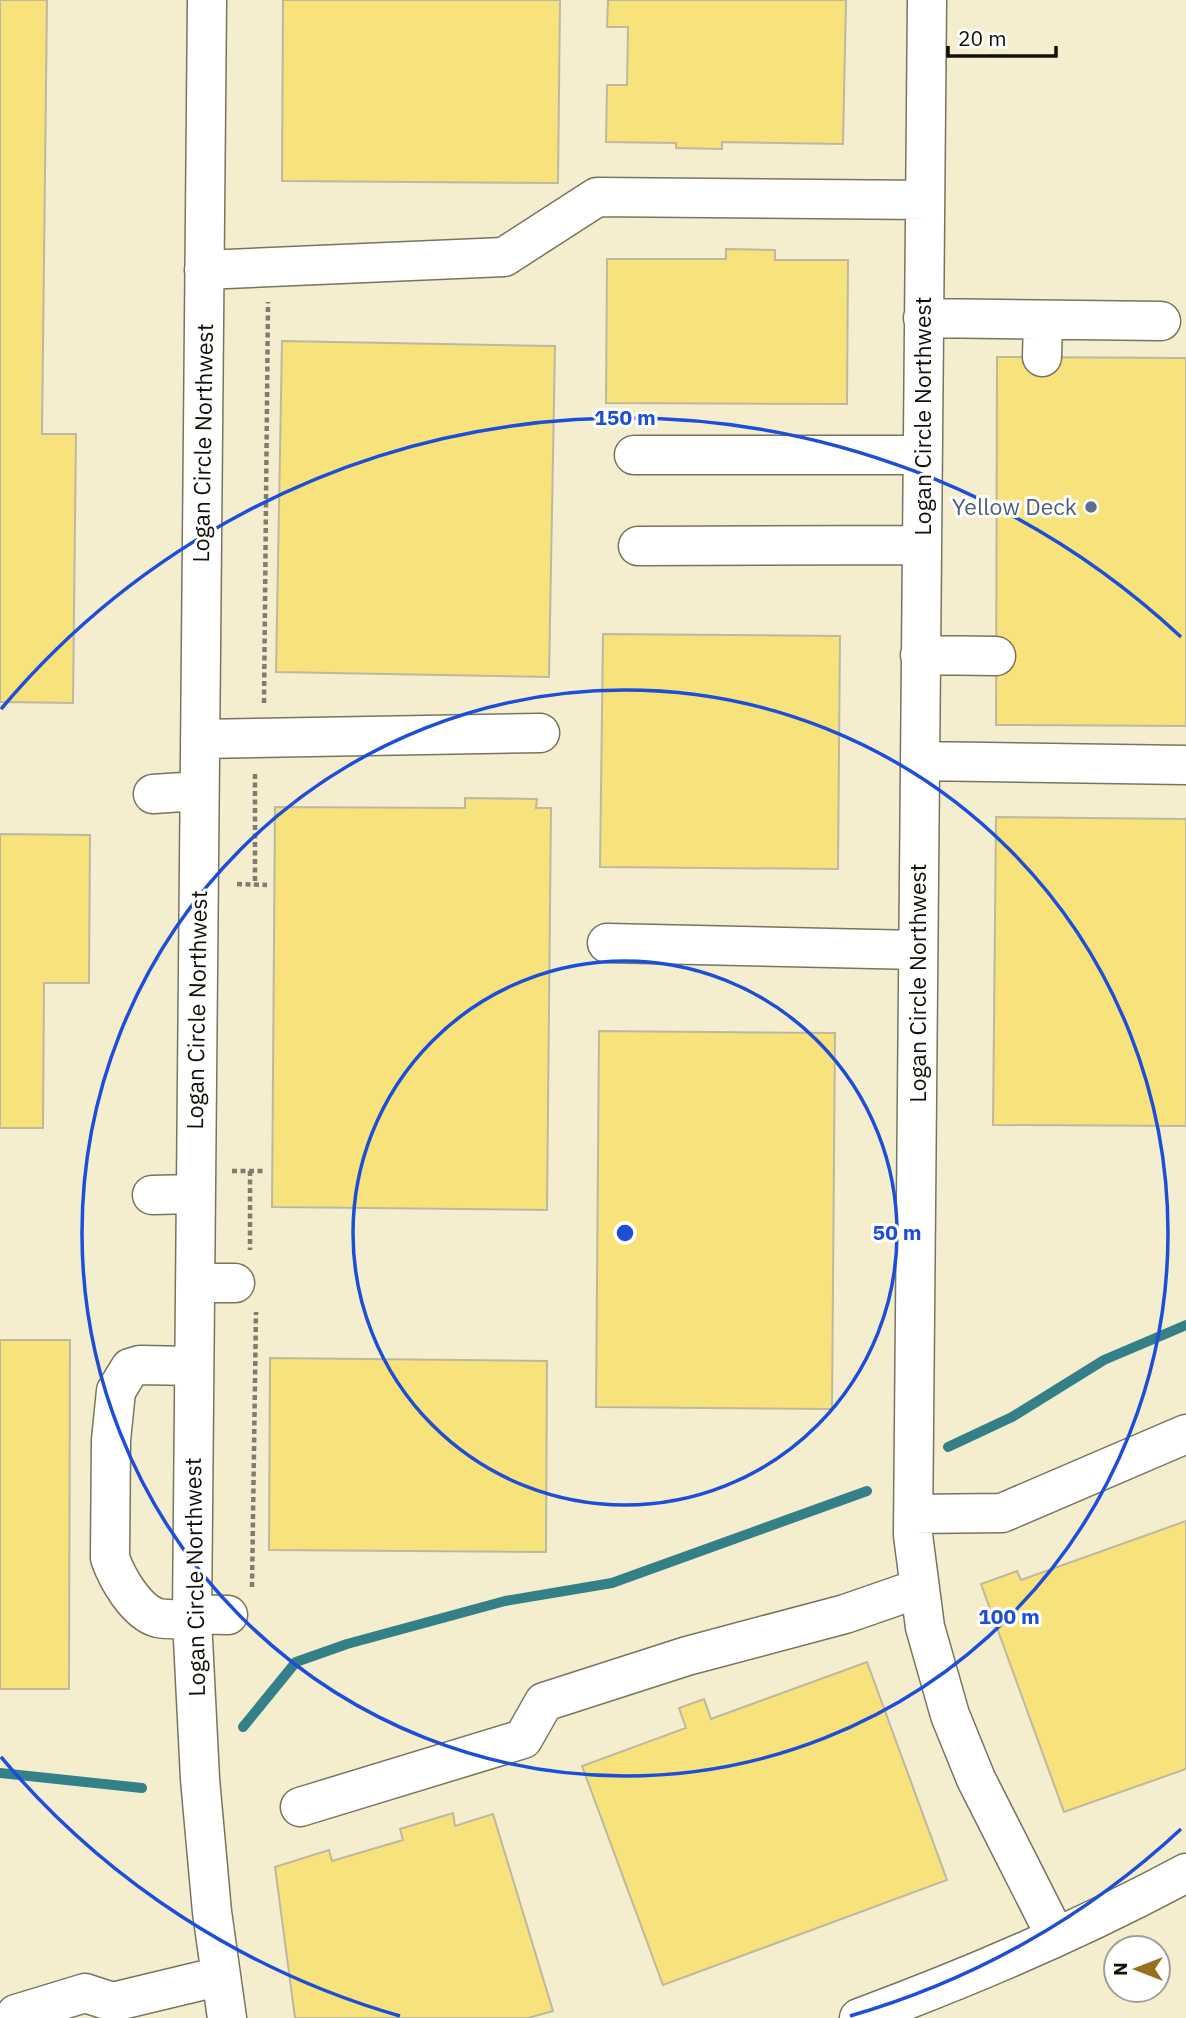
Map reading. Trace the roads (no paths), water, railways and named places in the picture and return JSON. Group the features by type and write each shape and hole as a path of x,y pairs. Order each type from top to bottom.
{"street":[{"name":"Logan Circle Northwest","path":"207,0 199,791 208,1183 195,1283 194,1366 216,1609 200,1779 212,1912 227,2018"},
{"name":"Logan Circle Northwest","path":"927,0 913,1535 925,1627 950,1715 976,1779 1056,1937"},
{"path":"204,270 504,257 597,197 925,200"},
{"path":"923,318 1161,321"},
{"path":"1042,357 1043,320"},
{"path":"634,455 922,455"},
{"path":"638,546 922,545"},
{"path":"920,655 996,656"},
{"path":"200,739 259,722 540,733"},
{"path":"920,761 1186,765"},
{"path":"153,794 199,791"},
{"path":"607,943 918,950"},
{"path":"152,1195 208,1183"},
{"path":"195,1283 247,1284"},
{"path":"194,1366 140,1365 130,1368 116,1391 111,1440 110,1558 115,1573 128,1594 156,1618 216,1609"},
{"path":"913,1514 1002,1513 1186,1434"},
{"path":"300,1807 523,1739 544,1702 687,1656 845,1614 920,1588"},
{"path":"859,2018 1056,1937 1186,1873"},
{"path":"16,2014 85,1993 113,2001 221,1976"}],"waterway":[{"path":"948,1447 1012,1417 1104,1360 1186,1325"},
{"path":"243,1727 296,1662 347,1644 505,1601 612,1583 867,1491"},
{"path":"0,1773 142,1788"}],"place":[{"name":"Yellow Deck","path":"1091,507"}]}
